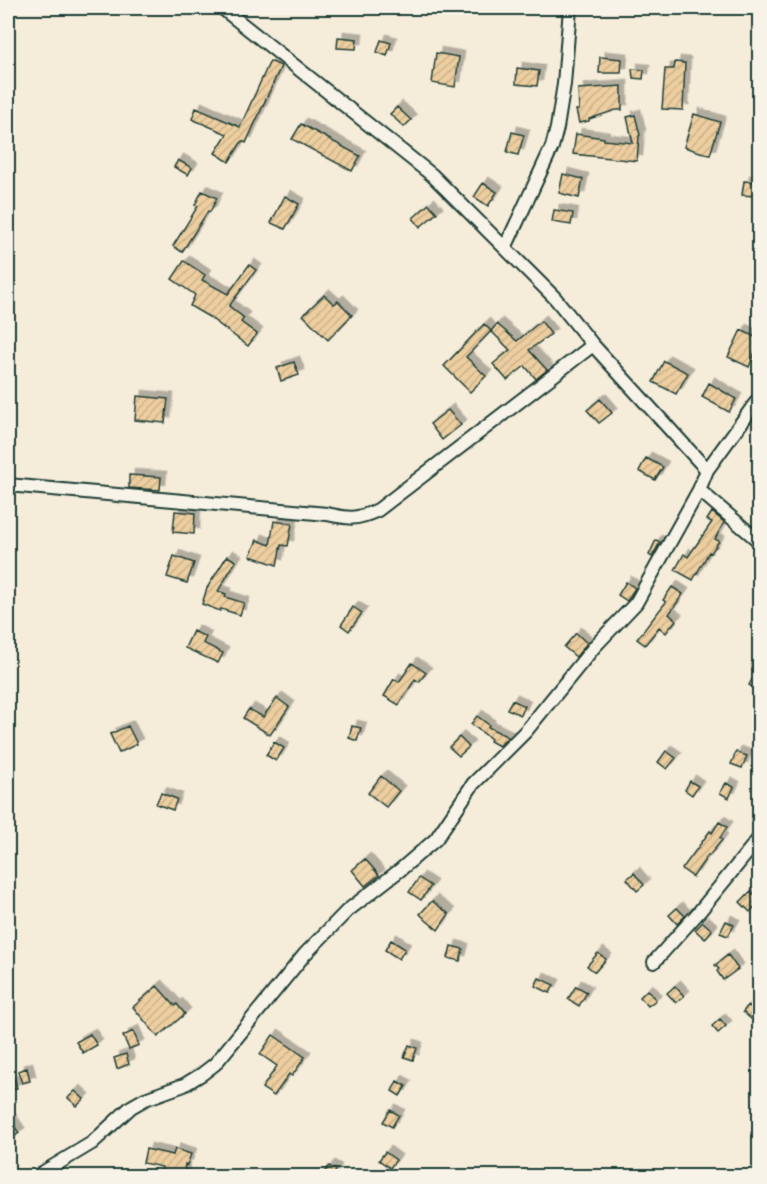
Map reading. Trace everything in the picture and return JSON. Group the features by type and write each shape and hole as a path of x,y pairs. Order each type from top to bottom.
{"street":[{"path":"222,8 432,175 555,298 593,345 707,470"},
{"path":"505,248 552,147 564,84 570,8"},
{"path":"8,485 327,514 349,519 362,518 378,510 593,345"},
{"path":"37,1176 92,1143 131,1107 145,1099 184,1085 215,1064 305,954 340,918 436,838 473,784 526,730 595,646 636,603 699,490 707,470 758,402"},
{"path":"699,490 759,543"},
{"path":"654,962 699,912 759,837"}],"building":[{"path":"338,37 357,39 356,49 337,48"},
{"path":"381,40 391,43 387,56 377,52"},
{"path":"436,53 459,57 455,87 432,83"},
{"path":"600,57 622,59 621,73 599,73"},
{"path":"270,61 281,66 246,143 242,141 229,162 215,153 227,134 192,119 196,108 240,127"},
{"path":"675,62 685,63 683,110 662,109 665,69 674,69"},
{"path":"517,68 539,71 537,86 516,84"},
{"path":"632,69 644,70 643,79 633,78"},
{"path":"622,86 622,110 579,123 576,110 579,110 578,89"},
{"path":"397,107 411,120 404,127 390,114"},
{"path":"694,114 720,122 710,155 684,147"},
{"path":"635,115 640,135 637,161 573,154 576,134 633,143 627,117"},
{"path":"301,124 360,156 352,171 292,139"},
{"path":"512,132 524,135 518,155 507,152"},
{"path":"178,160 192,168 188,175 174,167"},
{"path":"563,174 583,179 579,198 559,193"},
{"path":"744,181 755,182 754,196 742,195"},
{"path":"483,183 497,192 488,206 474,197"},
{"path":"202,191 217,198 182,252 173,246 198,206 195,205"},
{"path":"285,196 299,204 285,229 271,223"},
{"path":"429,204 437,213 420,227 413,218"},
{"path":"554,210 573,213 571,225 552,222"},
{"path":"184,261 205,275 202,280 228,294 249,265 256,270 229,306 244,318 241,322 257,334 248,346 190,306 195,295 172,279"},
{"path":"324,295 334,304 338,301 352,315 328,340 303,315"},
{"path":"541,321 551,334 529,350 547,370 536,379 525,366 507,380 493,364 510,350 491,331 497,324 517,341"},
{"path":"484,324 491,331 466,357 486,376 470,392 444,366"},
{"path":"741,330 759,339 749,367 728,357"},
{"path":"664,361 688,373 676,394 653,382"},
{"path":"294,362 299,375 281,381 277,368"},
{"path":"709,383 736,399 729,412 702,397"},
{"path":"137,396 168,399 165,423 135,420"},
{"path":"600,399 612,413 599,423 587,410"},
{"path":"448,410 461,425 442,440 430,424"},
{"path":"646,458 663,467 655,480 639,471"},
{"path":"129,475 161,477 160,490 129,488"},
{"path":"175,511 195,513 194,534 173,532"},
{"path":"712,512 724,522 715,539 719,541 711,553 709,552 693,580 675,570 684,554 688,557 712,522 707,520"},
{"path":"274,521 292,524 288,546 281,545 277,565 250,556 257,540 270,545"},
{"path":"656,540 660,542 652,557 649,555"},
{"path":"174,556 194,563 187,583 167,577"},
{"path":"227,556 236,561 218,591 226,594 225,597 244,603 240,615 202,604 207,588"},
{"path":"626,582 635,588 627,601 618,595"},
{"path":"672,587 683,594 669,614 676,620 666,633 659,627 645,645 637,639 666,602 663,600"},
{"path":"353,607 362,613 349,631 341,625"},
{"path":"193,631 206,637 203,643 223,653 218,663 185,648"},
{"path":"576,633 587,643 576,657 564,647"},
{"path":"412,663 426,673 419,682 415,679 399,705 384,696 394,679 399,682"},
{"path":"759,667 759,691 749,685"},
{"path":"277,698 289,707 270,735 243,718 249,709 263,717"},
{"path":"512,700 525,706 521,715 507,709"},
{"path":"477,716 489,725 488,727 508,737 499,746 490,741 491,739 471,724"},
{"path":"128,726 137,744 119,753 110,734"},
{"path":"352,726 361,728 357,741 349,738"},
{"path":"459,737 469,747 459,756 449,747"},
{"path":"274,742 284,748 276,761 266,755"},
{"path":"666,751 676,758 667,769 658,762"},
{"path":"736,752 747,756 742,768 731,764"},
{"path":"381,776 399,791 386,807 368,793"},
{"path":"690,781 698,786 692,795 685,790"},
{"path":"726,783 734,787 729,798 720,793"},
{"path":"161,793 177,799 173,810 156,804"},
{"path":"719,822 727,827 720,838 722,840 693,877 682,869"},
{"path":"365,859 379,875 365,886 352,870"},
{"path":"634,873 644,885 637,891 627,879"},
{"path":"419,878 431,886 421,900 409,892"},
{"path":"751,891 759,902 750,912 740,902"},
{"path":"432,901 449,914 438,930 420,914"},
{"path":"677,908 685,916 677,924 669,915"},
{"path":"726,921 734,925 728,936 720,933"},
{"path":"703,922 712,930 705,939 695,930"},
{"path":"391,940 405,949 399,959 385,950"},
{"path":"451,946 463,949 460,961 448,958"},
{"path":"598,953 606,959 595,972 587,966"},
{"path":"728,955 738,969 723,980 715,965"},
{"path":"539,978 554,985 550,993 535,986"},
{"path":"157,986 185,1014 158,1037 133,1007"},
{"path":"576,986 587,992 579,1006 568,999"},
{"path":"675,986 684,996 676,1003 667,993"},
{"path":"647,990 656,1000 648,1006 640,997"},
{"path":"748,1005 757,1012 751,1019 743,1012"},
{"path":"720,1019 726,1026 718,1033 712,1026"},
{"path":"133,1031 139,1045 129,1049 123,1036"},
{"path":"90,1034 97,1045 83,1053 76,1042"},
{"path":"273,1035 305,1057 292,1076 289,1074 274,1096 262,1088 277,1066 260,1054"},
{"path":"409,1045 417,1048 413,1060 404,1057"},
{"path":"126,1054 129,1064 117,1069 114,1058"},
{"path":"27,1068 30,1081 22,1083 18,1071"},
{"path":"15,1080 17,1088 8,1091 8,1082"},
{"path":"397,1081 406,1086 400,1096 392,1091"},
{"path":"75,1091 84,1099 77,1106 68,1098"},
{"path":"390,1110 399,1115 392,1127 383,1122"},
{"path":"8,1117 19,1133 11,1139 8,1133"},
{"path":"146,1149 173,1155 175,1149 191,1154 187,1165 185,1164 184,1176 160,1176 162,1167 143,1163"},
{"path":"385,1152 396,1160 390,1168 379,1160"},
{"path":"329,1166 336,1170 333,1176 322,1176"}]}
